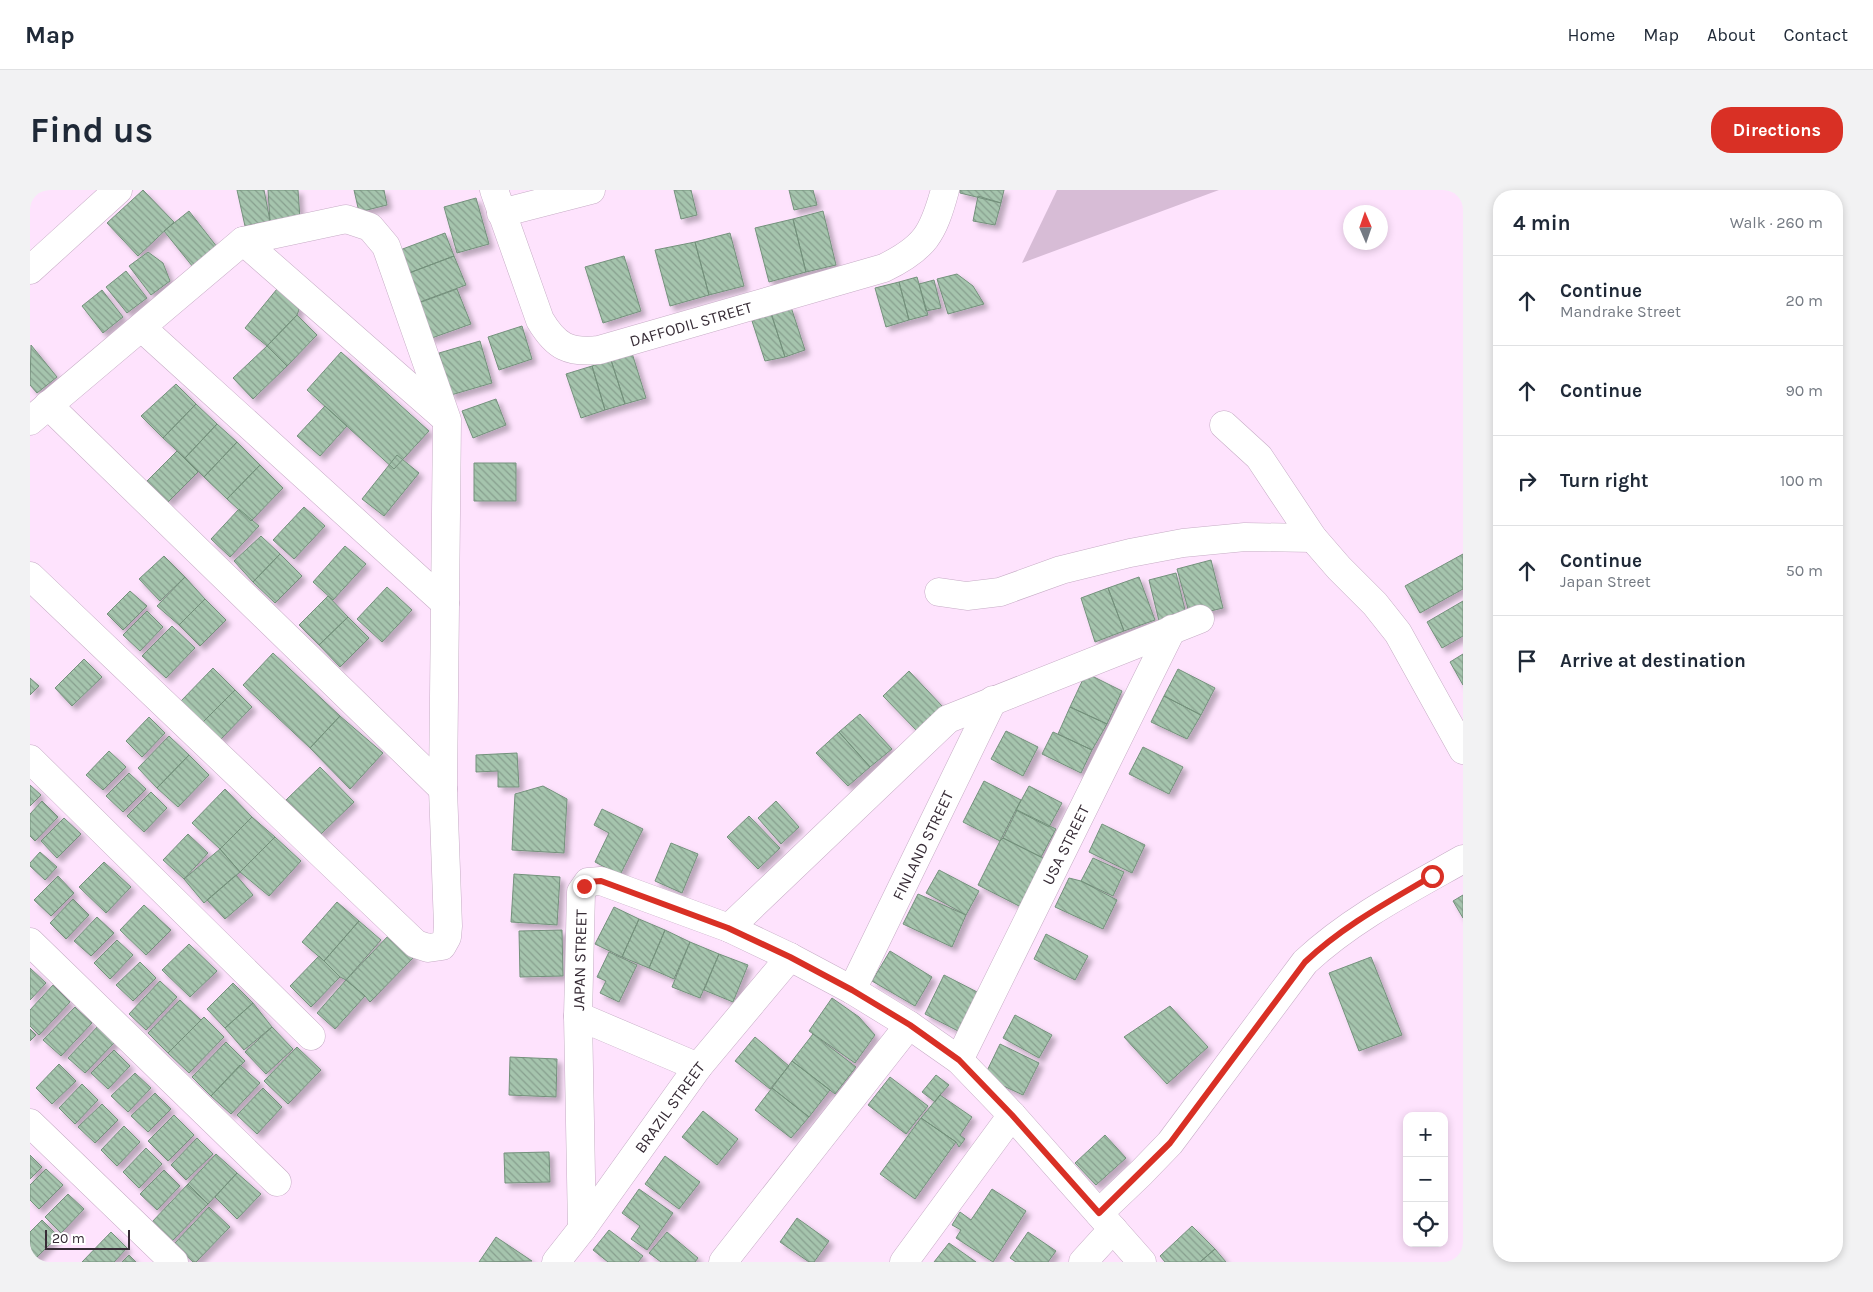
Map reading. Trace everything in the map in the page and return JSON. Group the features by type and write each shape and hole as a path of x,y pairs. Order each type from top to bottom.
{"street":[{"path":"30,270 118,190"},
{"path":"497,202 591,190"},
{"name":"DAFFODIL STREET","path":"497,202 540,320 550,336 564,347 581,352 599,350 884,268 908,256 926,238 938,215 945,190"},
{"path":"30,576 416,944 428,948 442,946 447,937 443,789 447,420 386,246 370,227 346,220 243,241 39,413 443,789"},
{"path":"243,241 447,420"},
{"path":"142,328 445,602"},
{"path":"1224,425 1259,457 1313,538 1339,568 1375,604 1398,633 1463,750"},
{"path":"939,592 967,596 1000,592 1062,570 1183,542 1245,537 1313,538"},
{"path":"728,928 948,719 1200,619"},
{"name":"USA STREET","path":"959,1060 1172,629"},
{"name":"FINLAND STREET","path":"852,990 994,700"},
{"path":"30,759 311,1036"},
{"path":"1083,1262 1106,1221 1170,1143 1305,962 1321,947 1363,916 1463,858"},
{"name":"JAPAN STREET","path":"582,1229 578,1016 581,892 588,882 601,881 728,928 790,957 852,990 910,1025 959,1060 1012,1115 1142,1262"},
{"path":"30,942 277,1182"},
{"name":"BRAZIL STREET","path":"556,1262 582,1229 698,1067 790,957"},
{"path":"578,1016 698,1067"},
{"path":"724,1262 910,1025"},
{"path":"904,1262 1012,1115"},
{"path":"30,1123 174,1262"}],"shaded area":[{"path":"1057,190 1219,190 1022,263"}],"building":[{"path":"143,190 174,222 138,256 107,223"},
{"path":"237,190 264,190 270,221 245,226"},
{"path":"268,190 298,190 300,219 270,221"},
{"path":"354,190 384,190 387,205 359,212"},
{"path":"674,190 691,190 697,215 681,219"},
{"path":"789,190 813,190 817,205 794,210"},
{"path":"960,190 1004,190 1001,203 960,193"},
{"path":"978,196 1001,203 995,225 973,221"},
{"path":"476,198 489,244 457,253 444,207"},
{"path":"189,211 221,252 197,272 164,231"},
{"path":"823,211 836,265 806,272 793,219"},
{"path":"793,219 806,272 769,282 755,228"},
{"path":"445,233 454,256 409,273 400,250"},
{"path":"730,233 744,286 709,295 695,242"},
{"path":"695,242 709,295 670,306 655,250"},
{"path":"148,252 163,263 170,281 151,295 129,266"},
{"path":"454,256 466,285 420,302 409,273"},
{"path":"624,256 641,311 603,323 585,267"},
{"path":"126,271 147,298 127,313 106,287"},
{"path":"957,274 973,286 984,304 948,314 937,279"},
{"path":"917,277 928,315 909,320 899,282"},
{"path":"934,280 941,308 926,311 919,284"},
{"path":"899,282 909,320 886,327 875,288"},
{"path":"277,289 300,307 297,315 267,346 245,328"},
{"path":"457,289 471,324 429,339 416,304"},
{"path":"102,290 123,317 103,333 82,306"},
{"path":"791,307 805,350 785,357 771,313"},
{"path":"771,313 785,357 765,361 752,321"},
{"path":"297,315 317,335 287,366 267,346"},
{"path":"522,326 532,359 499,370 488,337"},
{"path":"480,341 492,383 451,395 439,353"},
{"path":"31,345 57,377 37,393 30,385"},
{"path":"267,346 287,366 253,399 233,378"},
{"path":"341,352 429,431 394,469 307,390"},
{"path":"632,353 646,398 625,404 611,360"},
{"path":"611,360 625,404 605,410 592,366"},
{"path":"592,366 605,410 581,418 566,374"},
{"path":"176,384 196,404 163,438 141,416"},
{"path":"496,399 506,425 473,438 462,411"},
{"path":"196,404 217,424 185,458 163,438"},
{"path":"325,406 347,426 320,456 297,436"},
{"path":"217,424 237,442 204,477 185,458"},
{"path":"237,442 260,465 227,499 204,477"},
{"path":"177,451 198,472 168,502 147,481"},
{"path":"397,455 419,473 384,516 362,499"},
{"path":"474,463 516,463 516,501 474,501"},
{"path":"260,465 283,488 251,521 227,499"},
{"path":"304,507 325,526 294,559 273,540"},
{"path":"239,509 259,526 230,557 211,539"},
{"path":"261,536 280,554 253,582 234,561"},
{"path":"345,546 366,564 333,600 313,582"},
{"path":"280,554 302,576 275,603 253,582"},
{"path":"1463,554 1463,589 1420,613 1405,586"},
{"path":"164,556 185,577 160,601 139,579"},
{"path":"1211,560 1223,608 1190,616 1177,569"},
{"path":"1176,573 1186,614 1159,621 1149,580"},
{"path":"185,577 205,599 179,625 157,606"},
{"path":"1139,577 1155,620 1124,631 1108,588"},
{"path":"387,587 412,610 382,642 357,619"},
{"path":"1108,588 1124,631 1095,642 1081,598"},
{"path":"130,591 147,606 123,630 107,614"},
{"path":"328,596 348,617 319,645 299,625"},
{"path":"205,599 226,620 200,646 179,625"},
{"path":"1463,601 1463,636 1442,648 1427,622"},
{"path":"147,611 163,627 140,651 123,635"},
{"path":"348,617 369,638 340,667 319,645"},
{"path":"172,626 195,648 166,678 142,656"},
{"path":"273,653 340,716 310,748 243,685"},
{"path":"1463,654 1463,685 1450,662"},
{"path":"84,659 102,677 72,706 55,688"},
{"path":"213,668 235,690 202,723 180,702"},
{"path":"1178,669 1215,688 1201,715 1164,696"},
{"path":"909,671 943,707 917,731 883,696"},
{"path":"1086,673 1122,691 1107,724 1070,707"},
{"path":"30,678 39,686 30,695"},
{"path":"235,690 252,707 220,740 202,723"},
{"path":"1164,696 1201,715 1187,739 1151,722"},
{"path":"1070,707 1107,724 1092,750 1058,734"},
{"path":"860,714 892,749 870,767 839,732"},
{"path":"340,716 383,753 350,789 310,748"},
{"path":"149,717 165,733 142,757 126,741"},
{"path":"1006,731 1038,747 1023,776 991,759"},
{"path":"839,732 870,767 848,786 816,753"},
{"path":"1053,732 1092,750 1081,773 1042,754"},
{"path":"169,736 189,755 157,788 138,768"},
{"path":"1143,747 1183,767 1169,794 1129,774"},
{"path":"109,751 126,767 103,790 86,775"},
{"path":"517,753 519,787 498,787 498,771 476,772 476,755"},
{"path":"189,755 209,775 178,807 157,788"},
{"path":"320,767 354,802 320,835 286,800"},
{"path":"129,773 146,789 123,812 106,796"},
{"path":"984,781 1021,800 1000,841 963,822"},
{"path":"30,785 41,795 30,806"},
{"path":"543,786 567,799 564,853 512,850 515,794"},
{"path":"1029,786 1062,803 1049,827 1016,810"},
{"path":"225,789 252,817 220,849 192,823"},
{"path":"151,792 167,808 144,832 127,816"},
{"path":"42,801 58,817 35,841 30,836 30,814"},
{"path":"776,801 799,827 781,844 758,818"},
{"path":"602,809 643,829 620,875 595,862 609,833 594,825"},
{"path":"1017,810 1056,829 1041,857 1003,838"},
{"path":"749,816 780,848 758,869 727,837"},
{"path":"252,817 275,837 240,872 220,849"},
{"path":"64,818 81,834 57,858 41,841"},
{"path":"1102,824 1145,845 1132,873 1089,852"},
{"path":"188,834 208,853 184,879 163,860"},
{"path":"275,837 301,861 269,896 240,872"},
{"path":"1003,838 1047,860 1021,907 978,885"},
{"path":"671,843 698,854 682,893 655,881"},
{"path":"220,849 240,872 204,903 184,879"},
{"path":"40,852 57,867 45,880 30,866 30,863"},
{"path":"1093,858 1124,872 1113,896 1081,881"},
{"path":"104,862 131,887 106,913 79,887"},
{"path":"939,870 979,891 966,915 926,893"},
{"path":"514,874 560,877 557,925 511,922"},
{"path":"236,875 253,895 225,919 207,900"},
{"path":"58,876 74,893 51,916 34,900"},
{"path":"1069,878 1081,881 1117,900 1103,929 1055,907"},
{"path":"918,894 966,915 952,947 903,924"},
{"path":"1463,895 1463,918 1453,901"},
{"path":"73,899 89,915 66,939 50,923"},
{"path":"337,902 359,921 324,961 302,942"},
{"path":"144,905 171,930 146,955 120,930"},
{"path":"614,907 639,919 622,957 595,944"},
{"path":"97,917 114,933 91,956 74,941"},
{"path":"639,919 665,930 649,968 622,957"},
{"path":"359,921 381,940 346,980 340,977 324,961"},
{"path":"562,930 563,976 520,977 519,931"},
{"path":"665,930 690,942 674,979 649,968"},
{"path":"390,934 414,957 370,1002 346,980"},
{"path":"1046,934 1088,956 1075,980 1034,959"},
{"path":"117,940 133,955 110,979 94,963"},
{"path":"690,942 719,954 700,998 672,987"},
{"path":"189,944 217,971 190,997 162,970"},
{"path":"890,951 932,977 915,1006 872,981"},
{"path":"609,952 637,965 619,1002 600,993 606,981 597,977"},
{"path":"719,954 748,965 733,1002 704,990"},
{"path":"319,956 340,977 311,1007 290,986"},
{"path":"1371,957 1402,1035 1359,1051 1329,973"},
{"path":"140,962 156,978 133,1001 116,985"},
{"path":"30,968 46,983 30,1000"},
{"path":"944,975 981,994 962,1033 925,1014"},
{"path":"346,980 365,996 335,1029 317,1013"},
{"path":"160,981 177,997 146,1030 129,1014"},
{"path":"233,983 253,1003 225,1028 207,1009"},
{"path":"53,985 70,1002 39,1035 30,1026 30,1010"},
{"path":"832,998 859,1017 875,1035 855,1063 809,1031"},
{"path":"180,1000 201,1020 168,1053 148,1033"},
{"path":"253,1003 272,1027 244,1050 225,1028"},
{"path":"1170,1006 1208,1047 1167,1084 1124,1037"},
{"path":"75,1007 92,1023 61,1056 43,1040"},
{"path":"1015,1015 1052,1035 1039,1058 1003,1038"},
{"path":"204,1017 224,1037 189,1073 168,1053"},
{"path":"99,1025 116,1041 85,1073 68,1058"},
{"path":"272,1027 293,1049 266,1074 245,1052"},
{"path":"30,1029 36,1035 30,1041"},
{"path":"813,1034 856,1067 835,1094 792,1061"},
{"path":"755,1037 789,1066 770,1089 735,1061"},
{"path":"226,1042 245,1061 211,1096 192,1077"},
{"path":"1000,1044 1039,1063 1023,1095 984,1077"},
{"path":"297,1047 321,1070 288,1104 264,1081"},
{"path":"114,1050 130,1066 108,1089 91,1073"},
{"path":"510,1057 557,1059 556,1097 509,1095"},
{"path":"792,1061 830,1090 809,1117 772,1088"},
{"path":"59,1064 76,1081 52,1104 36,1088"},
{"path":"240,1065 260,1083 231,1114 211,1096"},
{"path":"135,1073 151,1088 128,1112 111,1096"},
{"path":"936,1075 949,1085 935,1102 922,1092"},
{"path":"890,1077 928,1106 906,1134 868,1105"},
{"path":"82,1084 98,1100 75,1124 59,1108"},
{"path":"263,1088 282,1107 257,1134 237,1115"},
{"path":"772,1088 809,1117 791,1138 755,1110"},
{"path":"155,1093 171,1109 148,1132 131,1116"},
{"path":"940,1095 972,1117 960,1135 965,1139 959,1147 956,1142 921,1118"},
{"path":"102,1104 118,1120 95,1143 78,1127"},
{"path":"703,1111 738,1139 717,1165 682,1137"},
{"path":"174,1115 194,1135 168,1161 148,1141"},
{"path":"921,1118 956,1142 915,1199 880,1174"},
{"path":"124,1126 140,1142 117,1166 101,1150"},
{"path":"1105,1135 1126,1158 1096,1185 1075,1163"},
{"path":"197,1138 213,1154 186,1180 171,1165"},
{"path":"146,1148 162,1164 139,1188 123,1172"},
{"path":"549,1152 550,1182 505,1183 504,1153"},
{"path":"216,1154 237,1173 208,1204 187,1185"},
{"path":"30,1155 42,1167 30,1179"},
{"path":"665,1156 700,1182 679,1209 645,1184"},
{"path":"46,1169 63,1185 39,1209 30,1200 30,1185"},
{"path":"164,1170 180,1186 157,1210 140,1194"},
{"path":"237,1173 261,1194 237,1219 215,1197"},
{"path":"188,1184 208,1204 171,1242 151,1223"},
{"path":"639,1189 673,1213 647,1250 631,1239 640,1226 622,1213"},
{"path":"992,1189 1026,1211 993,1262 956,1238 961,1230 952,1225 960,1212 971,1220"},
{"path":"68,1194 84,1209 61,1233 45,1217"},
{"path":"209,1207 230,1227 196,1262 193,1262 174,1244"},
{"path":"797,1218 829,1241 814,1262 809,1262 780,1242"},
{"path":"42,1220 58,1236 30,1262 30,1232"},
{"path":"1192,1226 1215,1249 1200,1262 1165,1262 1160,1256"},
{"path":"609,1230 643,1256 638,1262 608,1262 593,1250"},
{"path":"111,1232 127,1248 114,1262 82,1262"},
{"path":"667,1232 698,1258 695,1262 661,1262 649,1253"},
{"path":"1028,1232 1056,1251 1048,1262 1016,1262 1010,1258"},
{"path":"496,1237 532,1261 479,1262"},
{"path":"949,1243 976,1262 934,1262"},
{"path":"1215,1249 1226,1262 1200,1262"},
{"path":"129,1255 136,1262 122,1262"}],"route":[{"path":"584,886 588,882 601,881 728,928 790,957 852,990 910,1025 959,1060 1012,1115 1099,1213 1170,1143 1305,962 1321,947 1363,916 1432,876"}]}
